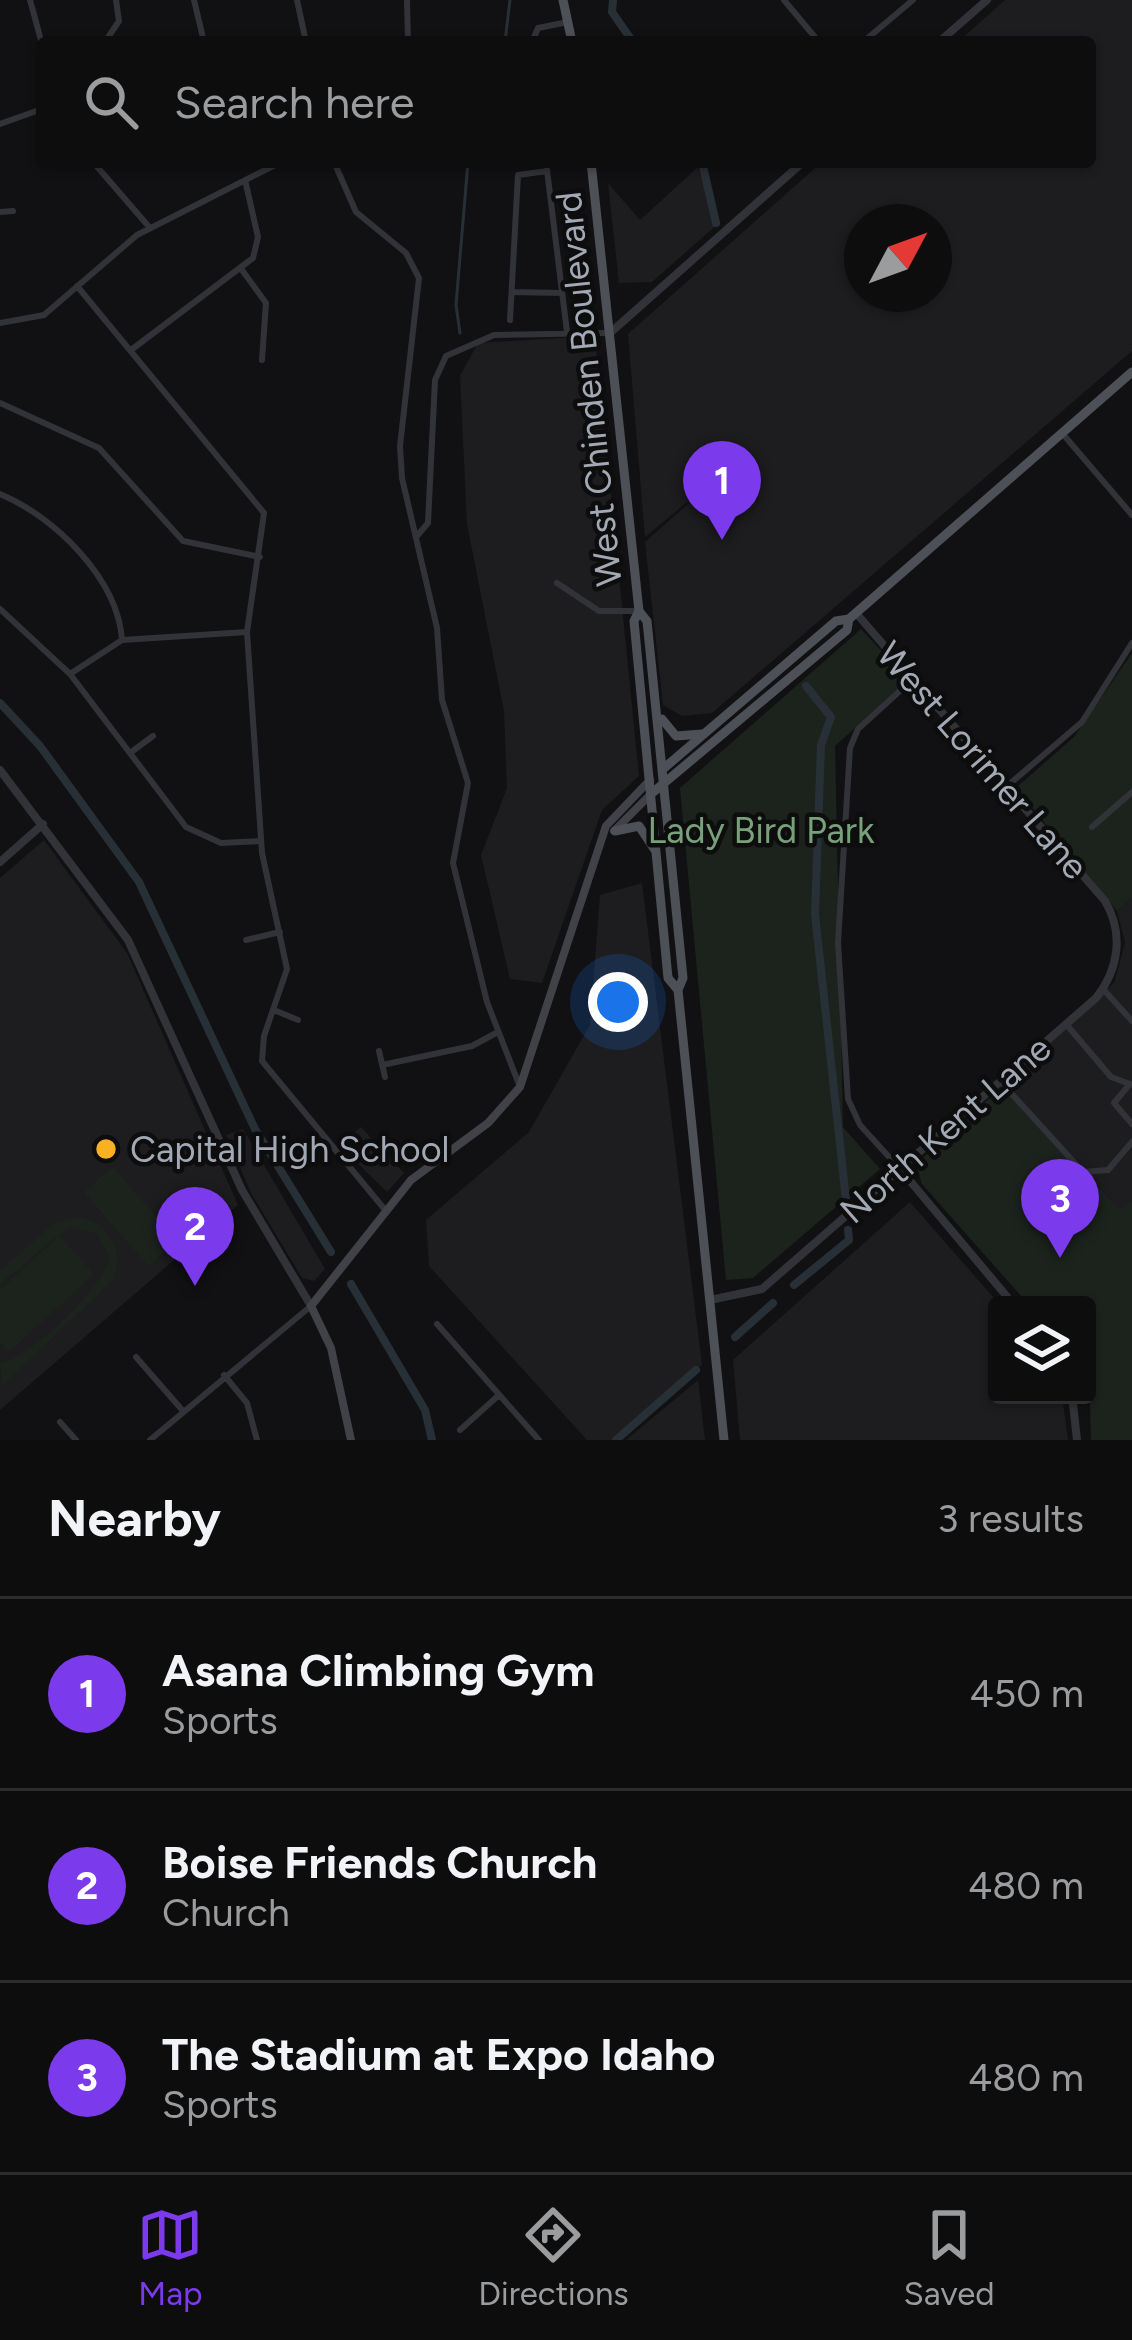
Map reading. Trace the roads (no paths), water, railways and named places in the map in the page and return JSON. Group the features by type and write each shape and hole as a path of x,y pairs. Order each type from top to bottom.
{"main road":[{"path":"563,0 571,36"},
{"name":"West Chinden Boulevard","path":"592,168 639,611 634,621 668,980 678,990"},
{"path":"351,1440 331,1348 310,1306 419,1172 488,1123 520,1087 611,833 613,815 836,621 852,616 1132,371"},
{"name":"West Chinden Boulevard","path":"639,611 647,621 659,715 683,978 678,990 724,1440"},
{"path":"611,833 847,629 852,616"},
{"path":"659,715 676,736 708,733"},
{"path":"611,833 639,826 658,855"}],"street":[{"path":"30,0 40,36"},
{"path":"109,36 119,21 116,0"},
{"path":"196,0 203,36"},
{"path":"297,0 306,36"},
{"path":"407,0 408,36"},
{"path":"784,0 814,36"},
{"path":"870,36 913,0"},
{"path":"946,36 987,0"},
{"path":"535,36 539,27 568,22"},
{"path":"0,124 36,111"},
{"path":"101,168 150,229"},
{"path":"0,323 44,315 150,229 269,168"},
{"path":"337,168 356,212 406,253 418,278 400,446 436,628 442,700 468,782 453,863 498,1032 520,1087"},
{"path":"510,320 518,175 541,168"},
{"path":"547,168 567,332"},
{"path":"417,536 428,523 435,380 441,362 480,338 610,333 796,168"},
{"path":"131,350 179,309 242,270 258,244 245,180"},
{"path":"0,212 13,211"},
{"path":"242,270 266,303 262,360"},
{"path":"77,286 256,496 264,513 247,632 261,841 287,969 262,1050 265,1070 386,1211"},
{"path":"512,292 562,293"},
{"path":"0,403 99,448 183,541 260,557"},
{"path":"1062,433 1132,515"},
{"path":"0,494 38,512 111,595 122,640"},
{"path":"557,583 599,611 639,611"},
{"path":"0,609 70,674 186,827 203,839 261,841"},
{"name":"West Lorimer Lane","path":"852,616 914,680 1109,908 1118,945 1103,989"},
{"path":"70,674 122,640 247,632"},
{"path":"1006,787 1082,722 1132,644"},
{"path":"914,680 858,729 850,748 838,943 848,1099 860,1125 1006,1296"},
{"path":"130,753 153,736"},
{"path":"0,770 128,940 242,1190 310,1306 149,1440"},
{"path":"1092,827 1132,792"},
{"path":"0,862 44,824"},
{"path":"246,940 280,932"},
{"path":"1103,989 1132,1022"},
{"name":"North Kent Lane","path":"710,1300 761,1289 1103,989"},
{"path":"274,1010 298,1019"},
{"path":"1066,1024 1111,1076 1131,1083 1114,1103 1132,1124"},
{"path":"382,1065 472,1046 498,1032"},
{"path":"379,1051 386,1077"},
{"path":"1000,1081 1083,1172 1111,1168 1132,1142"},
{"path":"436,1324 539,1440"},
{"path":"136,1357 183,1411"},
{"path":"224,1375 247,1403 257,1440"},
{"path":"460,1430 499,1395"},
{"path":"1073,1404 1077,1440"},
{"path":"60,1422 76,1440"}],"waterway":[{"path":"506,36 510,0"},
{"path":"613,0 612,12 629,36"},
{"path":"460,333 456,305 467,168"},
{"path":"703,168 716,223"},
{"path":"806,686 831,717 821,745 815,914 846,1200"},
{"path":"0,703 40,746 139,882 255,1129 331,1252"},
{"path":"794,1285 849,1240 848,1230"},
{"path":"351,1284 425,1410 432,1440"},
{"path":"735,1337 773,1303"},
{"path":"616,1440 696,1370"}],"place":[{"name":"Asana Climbing Gym","path":"722,540"},
{"name":"Capital High School","path":"106,1149"},
{"name":"The Stadium at Expo Idaho","path":"1060,1258"},
{"name":"Boise Friends Church","path":"195,1286"}],"park label":[{"name":"Lady Bird Park","path":"761,830"}]}
